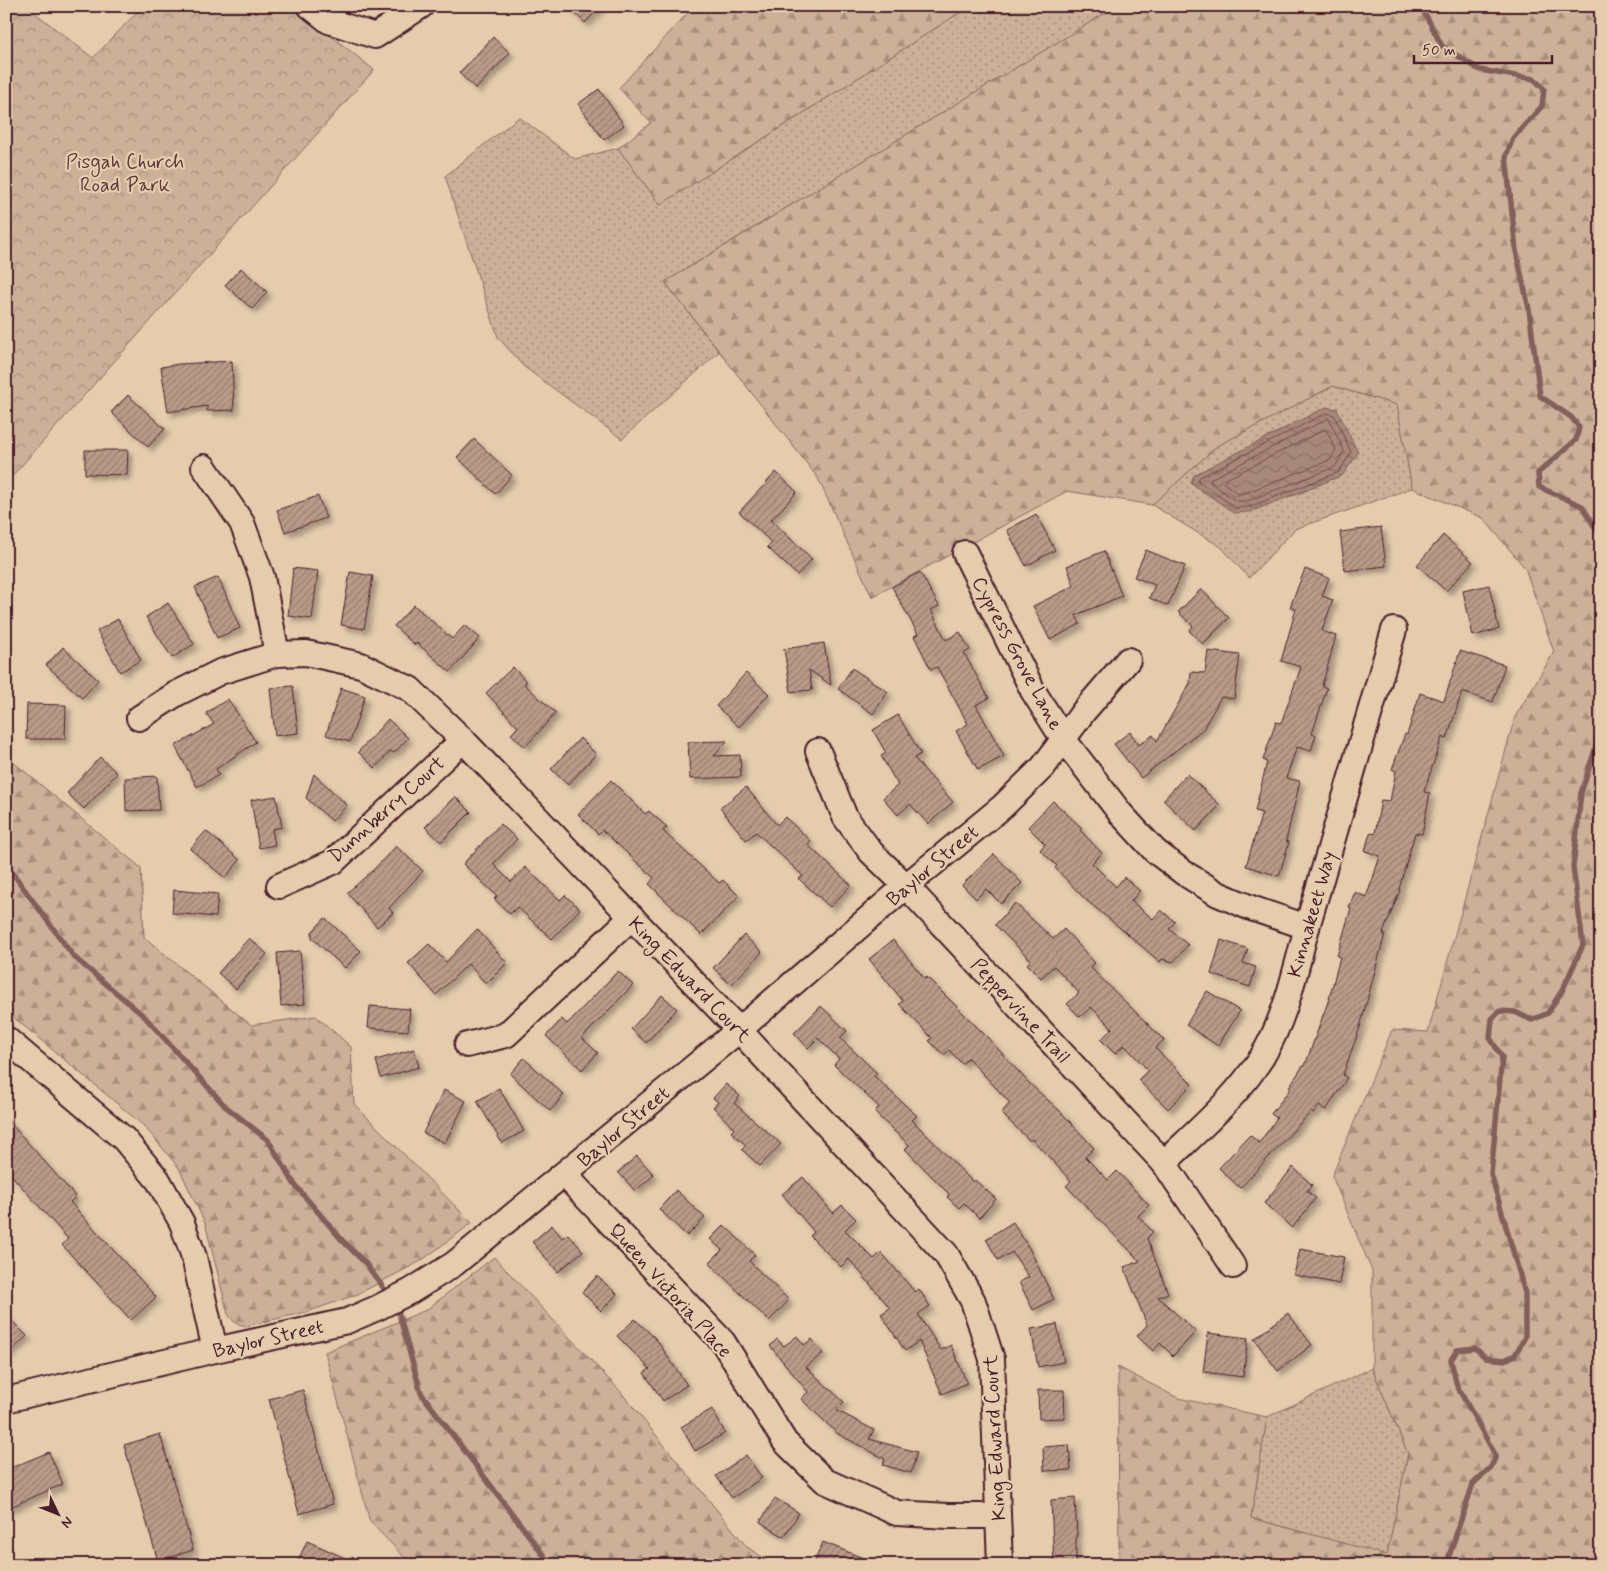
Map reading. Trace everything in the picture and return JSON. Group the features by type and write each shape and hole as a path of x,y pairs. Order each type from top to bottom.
{"street":[{"path":"310,6 329,21 375,36 421,6"},
{"path":"204,468 242,523 262,577 277,654"},
{"name":"Cypress Grove Lane","path":"965,553 1033,691 1064,740 1121,814 1155,851 1184,873 1218,894 1251,908 1307,927"},
{"name":"Kinnakeet Way","path":"1164,1163 1240,1087 1262,1057 1279,1022 1294,977 1394,630"},
{"name":"King Edward Court","path":"139,718 176,694 220,672 277,654 306,653 362,665 410,689 462,740 739,1030 946,1254 973,1301 992,1359 1000,1565"},
{"name":"Baylor Street","path":"6,1400 347,1320 411,1291 454,1264 739,1030 906,886 1002,807 1043,767 1084,711 1128,660"},
{"name":"Dunnberry Court","path":"279,886 333,862 462,740"},
{"name":"Peppervine Trail","path":"818,751 846,817 871,852 906,886 1164,1163 1233,1266"},
{"path":"467,1045 506,1035 632,917"},
{"path":"6,1039 124,1139 158,1180 182,1223 194,1257 214,1350"},
{"name":"Queen Victoria Place","path":"564,1174 723,1342 785,1442 825,1481 897,1513 998,1516"}],"green space":[{"name":"Pisgah Church Road Park","path":"6,6 26,6 93,58 143,6 294,6 374,70 6,483"},
{"path":"694,6 789,6 795,12 801,6 970,6 660,205 618,148 651,123 619,88"},
{"path":"970,6 1117,6 665,282 719,352 622,439 523,366 498,337 445,176 519,117 575,159 618,148 660,205"},
{"path":"1117,6 1601,6 1601,1565 1298,1565 1293,1562 1119,1565 1118,1367 1178,1398 1267,1417 1251,1518 1387,1555 1408,1454 1372,1368 1372,1271 1332,1176 1392,1030 1428,1032 1515,717 1554,652 1525,568 1483,518 1412,488 1397,405 1333,386 1217,446 1152,505 1067,491 872,597 818,478 665,282"},
{"path":"1333,386 1397,405 1412,488 1295,529 1249,578 1221,547 1152,505 1217,446","holes":["1326,408 1337,409 1342,475 1296,495 1278,499 1191,483 1194,475"]},
{"path":"6,756 141,868 144,937 251,1025 316,1016 351,1047 354,1104 472,1223 421,1261 358,1294 310,1311 246,1326 235,1323 228,1314 205,1223 179,1168 144,1126 6,1011"},
{"path":"494,1257 620,1391 747,1547 774,1565 412,1565 370,1522 325,1352 426,1310"},
{"path":"1372,1368 1408,1454 1387,1556 1251,1518 1267,1417"}],"water":[{"path":"1326,407 1337,409 1358,453 1343,475 1250,512 1234,513 1191,483 1194,475"}],"building":[{"path":"567,6 601,6 585,23"},
{"path":"493,37 510,53 476,89 459,73"},
{"path":"599,89 624,125 604,140 578,104"},
{"path":"241,268 267,292 252,309 225,285"},
{"path":"232,361 234,410 207,411 207,406 168,412 161,367"},
{"path":"128,395 165,429 148,447 111,412"},
{"path":"474,439 512,475 495,494 457,457"},
{"path":"85,450 128,450 127,475 85,474"},
{"path":"776,472 797,492 771,520 812,559 797,575 767,547 772,543 739,512"},
{"path":"318,496 326,518 285,532 277,510"},
{"path":"1036,514 1055,550 1026,566 1007,530"},
{"path":"1381,527 1386,566 1345,571 1340,532"},
{"path":"1443,535 1473,562 1446,591 1417,565"},
{"path":"1146,550 1185,566 1168,606 1149,598 1155,585 1134,577"},
{"path":"1104,551 1122,596 1076,615 1080,624 1050,640 1033,606 1074,586 1067,566"},
{"path":"293,568 318,571 312,619 288,616"},
{"path":"1305,569 1329,578 1322,596 1333,600 1322,631 1336,636 1322,686 1327,688 1312,734 1316,735 1311,751 1297,747 1286,778 1300,781 1286,841 1289,842 1279,876 1246,866 1262,813 1255,811 1267,762 1263,760 1276,722 1281,723 1301,667 1281,661 1296,609 1290,607"},
{"path":"350,572 373,576 364,629 341,625"},
{"path":"920,572 939,606 931,610 946,640 960,632 970,650 964,653 989,698 976,705 1004,756 978,770 956,731 968,724 937,667 931,670 914,636 918,634 892,587"},
{"path":"218,577 240,628 217,638 195,587"},
{"path":"1489,585 1499,629 1473,636 1463,591"},
{"path":"1201,589 1229,618 1203,644 1189,631 1193,626 1178,612"},
{"path":"168,603 194,644 172,658 146,617"},
{"path":"414,605 452,639 465,625 480,638 450,672 394,626"},
{"path":"118,619 141,660 120,672 97,631"},
{"path":"824,643 831,685 809,670 812,690 791,692 784,649"},
{"path":"63,647 98,680 82,698 46,665"},
{"path":"1208,651 1240,655 1234,699 1221,697 1203,729 1141,778 1114,744 1130,732 1139,745 1153,735 1157,741 1190,683 1191,672 1205,673"},
{"path":"1460,651 1505,665 1493,702 1462,692 1447,739 1442,737 1424,792 1430,793 1422,834 1415,833 1400,890 1383,933 1385,934 1360,1027 1343,1075 1347,1078 1326,1110 1319,1106 1313,1114 1311,1112 1240,1188 1219,1168 1250,1135 1259,1143 1277,1118 1271,1114 1291,1088 1289,1087 1307,1060 1329,999 1340,957 1337,956 1351,908 1349,907 1355,892 1366,897 1380,856 1365,851 1370,833 1375,834 1381,800 1390,801 1396,771 1392,769 1405,734 1407,735 1420,693 1444,701"},
{"path":"513,667 527,682 524,684 556,713 525,747 511,734 518,727 486,693"},
{"path":"852,668 888,692 873,714 838,689"},
{"path":"746,673 769,694 739,727 716,706"},
{"path":"293,686 298,733 275,736 270,688"},
{"path":"341,688 365,696 350,742 326,735"},
{"path":"228,699 256,742 216,769 219,775 197,787 175,746 214,724 206,713"},
{"path":"27,704 66,705 65,739 26,739"},
{"path":"898,715 921,754 914,758 953,802 928,824 910,804 898,815 883,798 898,785 881,756 886,753 873,730"},
{"path":"388,719 408,738 394,753 391,751 375,768 358,752"},
{"path":"580,738 596,754 568,785 551,769"},
{"path":"727,741 714,756 740,755 741,777 690,779 688,742"},
{"path":"100,757 117,773 84,809 67,793"},
{"path":"314,774 347,805 332,821 306,798"},
{"path":"1187,774 1220,805 1196,831 1163,800"},
{"path":"157,776 159,810 126,811 125,778"},
{"path":"611,780 645,814 649,811 667,827 663,831 719,883 723,880 739,896 701,935 649,884 654,878 602,830 598,834 578,814"},
{"path":"746,787 777,825 785,817 811,841 808,845 851,885 830,907 799,879 803,876 756,832 746,840 720,808"},
{"path":"276,796 282,827 272,829 275,845 259,848 251,800"},
{"path":"455,796 471,812 441,842 425,827"},
{"path":"1053,801 1082,828 1080,830 1102,853 1092,863 1116,887 1124,877 1140,891 1131,901 1153,919 1161,910 1175,922 1169,929 1188,945 1173,962 1162,959 1160,962 1086,900 1055,868 1057,866 1040,850 1045,844 1028,827"},
{"path":"500,824 517,839 493,864 511,882 525,867 560,900 565,895 580,909 552,939 517,907 510,914 494,899 497,896 463,864"},
{"path":"206,831 240,860 225,878 190,849"},
{"path":"396,846 423,871 389,908 393,913 377,927 347,893"},
{"path":"994,854 1022,883 1001,904 986,889 976,899 962,885"},
{"path":"174,890 218,894 216,917 172,913"},
{"path":"1015,903 1053,939 1064,929 1095,963 1090,967 1164,1040 1155,1048 1192,1084 1168,1109 1138,1080 1148,1070 1124,1045 1115,1054 1101,1040 1112,1028 1091,1007 1080,1017 1067,1004 1079,993 1054,966 1041,978 1027,964 1031,960 995,925"},
{"path":"325,918 361,951 345,968 312,938 312,932"},
{"path":"477,929 507,963 486,984 468,964 436,995 408,963 429,944 446,962"},
{"path":"744,935 762,952 731,985 713,968"},
{"path":"249,938 267,954 236,989 218,973"},
{"path":"893,940 925,979 927,977 988,1038 1029,1083 1059,1110 1094,1148 1085,1157 1108,1180 1117,1171 1149,1205 1138,1216 1153,1232 1147,1238 1168,1293 1158,1297 1196,1332 1173,1356 1160,1343 1153,1351 1137,1336 1147,1325 1124,1267 1140,1261 1066,1186 1071,1181 1032,1139 1030,1141 1001,1113 1010,1103 968,1058 962,1064 949,1050 944,1055 929,1041 932,1038 899,1004 903,1001 869,959"},
{"path":"1221,940 1248,949 1243,963 1256,967 1250,987 1211,974"},
{"path":"300,951 305,1004 281,1006 277,953"},
{"path":"618,971 633,985 582,1038 598,1053 582,1070 546,1036 562,1019 567,1024"},
{"path":"1207,991 1240,1011 1218,1046 1186,1025"},
{"path":"662,995 677,1009 646,1043 631,1029"},
{"path":"370,1006 410,1009 408,1031 368,1028"},
{"path":"821,1006 847,1031 840,1038 877,1073 874,1076 917,1116 912,1120 973,1182 975,1180 996,1199 979,1218 964,1203 959,1208 947,1197 949,1194 905,1149 909,1145 874,1112 879,1107 834,1065 839,1059 818,1038 808,1048 794,1033"},
{"path":"414,1049 419,1067 381,1078 376,1060"},
{"path":"524,1058 564,1095 550,1111 510,1074"},
{"path":"726,1084 740,1096 734,1103 781,1144 760,1166 742,1150 746,1145 731,1132 734,1129 713,1107 718,1102 713,1098"},
{"path":"499,1088 524,1131 502,1143 477,1101"},
{"path":"444,1090 466,1101 445,1143 423,1133"},
{"path":"6,1118 76,1197 70,1202 156,1297 131,1320 62,1245 68,1239 6,1169"},
{"path":"637,1156 654,1175 635,1191 618,1172"},
{"path":"1293,1167 1312,1185 1307,1191 1316,1198 1292,1228 1264,1203"},
{"path":"803,1177 833,1213 842,1205 856,1219 845,1230 874,1259 881,1252 915,1292 919,1289 930,1306 918,1314 941,1350 951,1345 967,1383 942,1394 919,1341 905,1351 881,1314 890,1308 849,1259 841,1267 810,1236 814,1232 782,1194"},
{"path":"676,1190 705,1218 687,1236 659,1209"},
{"path":"1013,1222 1029,1248 1054,1299 1033,1310 1019,1282 1029,1277 1012,1252 998,1260 986,1239"},
{"path":"552,1225 562,1238 568,1234 583,1251 558,1272 532,1242"},
{"path":"724,1225 755,1255 749,1261 789,1300 769,1321 709,1263 722,1250 710,1239"},
{"path":"1300,1249 1344,1257 1339,1284 1294,1275"},
{"path":"597,1276 617,1294 601,1311 582,1292"},
{"path":"1288,1313 1312,1345 1278,1371 1254,1339"},
{"path":"6,1315 27,1336 6,1356"},
{"path":"635,1319 656,1339 687,1385 663,1401 644,1373 650,1369 617,1336"},
{"path":"1057,1324 1064,1362 1038,1367 1031,1329"},
{"path":"1208,1333 1248,1338 1243,1377 1203,1372"},
{"path":"797,1336 804,1345 812,1339 823,1353 806,1367 844,1402 836,1410 874,1430 869,1439 917,1452 911,1473 883,1465 885,1459 838,1434 801,1399 808,1392 770,1346 777,1339 784,1346"},
{"path":"303,1390 333,1504 299,1514 269,1399"},
{"path":"1038,1390 1064,1390 1065,1418 1039,1419"},
{"path":"712,1409 725,1433 695,1451 681,1427"},
{"path":"160,1434 193,1550 158,1561 124,1445"},
{"path":"1069,1445 1071,1470 1044,1471 1043,1447"},
{"path":"49,1452 63,1484 6,1509 6,1470"},
{"path":"746,1455 762,1478 732,1498 716,1476"},
{"path":"775,1498 799,1513 784,1537 760,1522"},
{"path":"1075,1498 1076,1565 1054,1565 1051,1500"},
{"path":"307,1541 361,1565 296,1565"},
{"path":"823,1542 878,1564 813,1565"}],"waterway":[{"path":"1421,6 1442,46 1480,70 1534,79 1544,89 1542,106 1513,138 1506,156 1516,251 1529,309 1540,396 1571,417 1579,427 1576,440 1538,473 1539,487 1582,506 1601,537"},
{"path":"1446,1565 1473,1484 1491,1467 1496,1456 1457,1386 1451,1360 1457,1350 1475,1348 1486,1358 1505,1360 1515,1355 1525,1337 1525,1293 1491,1174 1502,1057 1490,1038 1492,1019 1500,1011 1515,1012 1532,1020 1548,1013 1563,989 1583,945 1573,867 1581,793 1601,731"},
{"path":"6,864 74,957 145,1017 225,1106 268,1140 295,1185 341,1239 366,1264 385,1290"},
{"path":"399,1314 421,1393 551,1565"}]}
